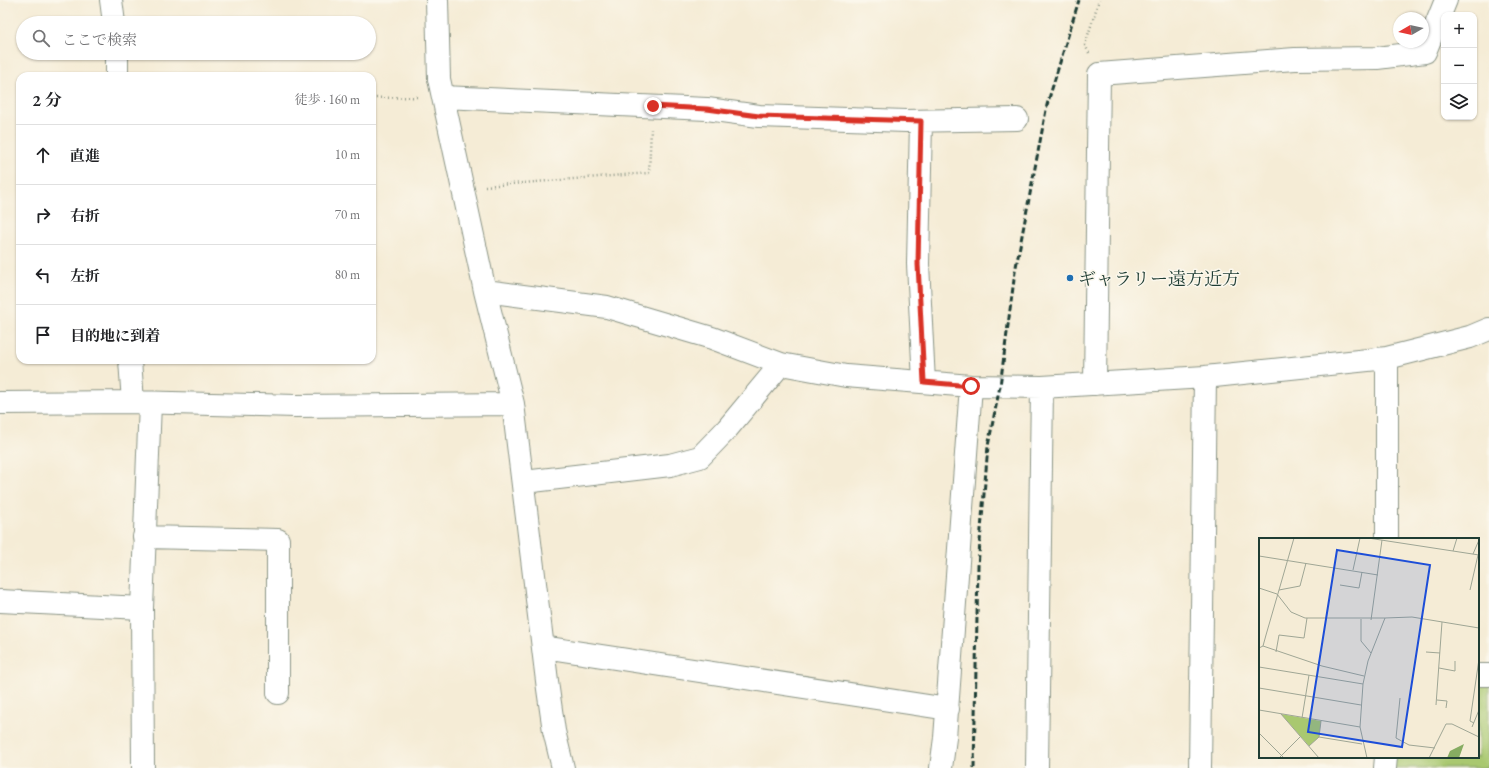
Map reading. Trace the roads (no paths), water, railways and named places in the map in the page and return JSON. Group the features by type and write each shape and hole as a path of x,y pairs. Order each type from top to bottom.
{"street":[{"path":"111,0 113,16"},
{"path":"437,0 439,79 485,291 513,404 524,482 554,731 563,768"},
{"path":"1095,384 1099,74 1295,59 1377,58 1425,52 1446,0"},
{"path":"117,60 117,72"},
{"path":"443,97 707,109 759,116 921,121 1017,119"},
{"path":"921,121 918,264 924,382"},
{"path":"485,291 607,307 712,338 781,364 846,376 971,386 1042,388 1205,377 1387,358 1470,337 1489,329"},
{"path":"1387,358 1387,538"},
{"path":"131,364 142,402 144,537 142,608 143,768"},
{"path":"524,482 670,465 700,457 727,429 781,364"},
{"path":"1200,768 1205,377"},
{"path":"941,768 948,709 971,386"},
{"path":"1037,768 1042,388"},
{"path":"0,403 142,402 296,406 513,404"},
{"path":"144,537 278,540 278,692"},
{"path":"0,601 142,608"},
{"path":"543,647 948,709"},
{"path":"1385,768 1386,758"}],"railway":[{"path":"974,768 978,566 988,446 1000,386 1015,272 1047,105 1079,0"}],"place":[{"name":"ギャラリー遠方近方","path":"1070,278"}]}
